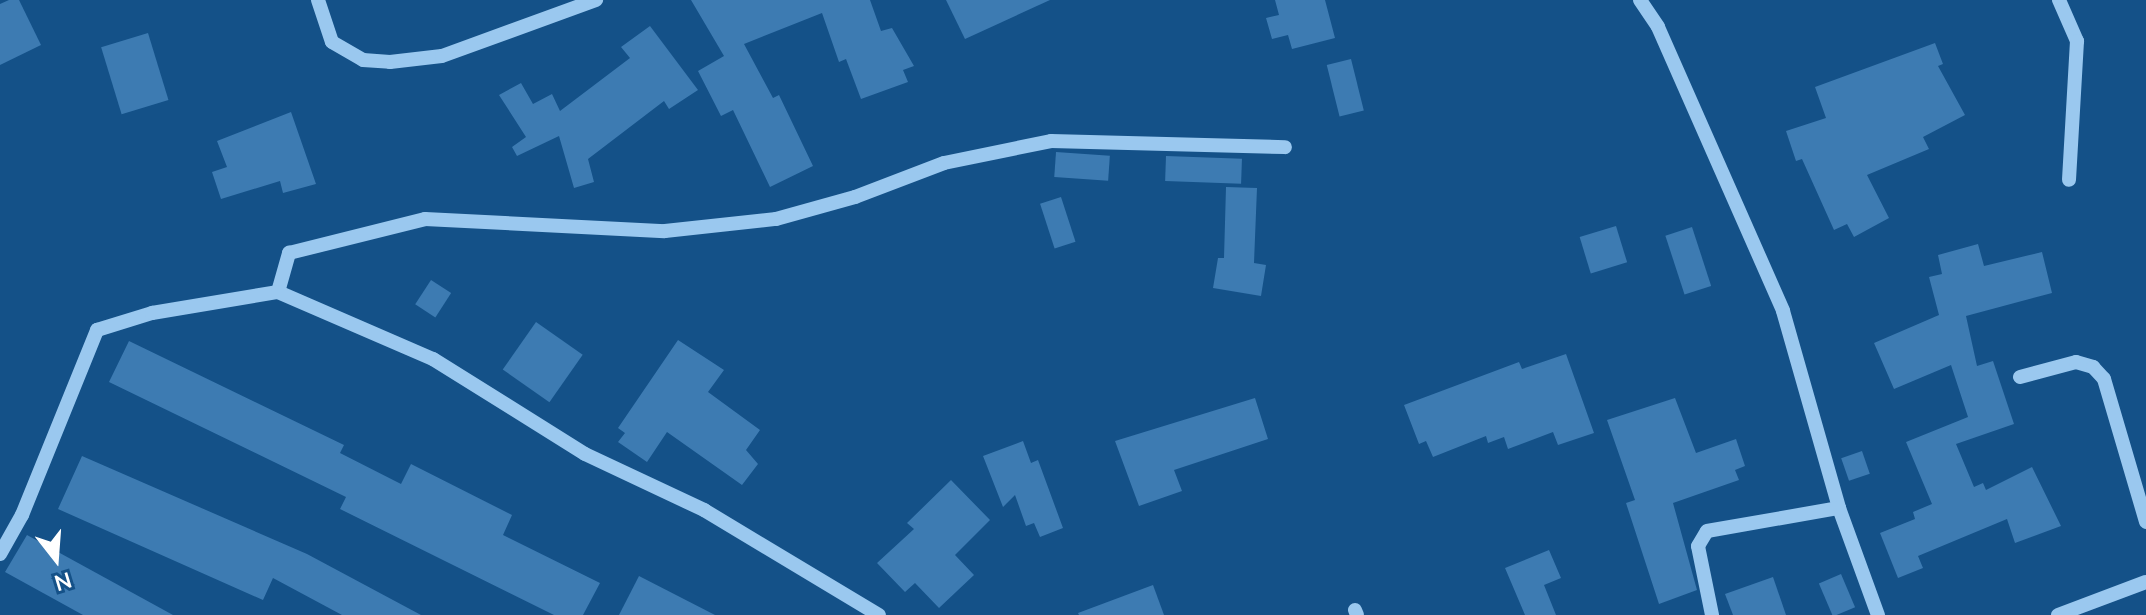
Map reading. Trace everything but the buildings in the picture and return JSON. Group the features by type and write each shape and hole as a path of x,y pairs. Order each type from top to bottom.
{"street":[{"path":"318,0 332,42 363,60 390,62 442,56 596,0"},
{"path":"1640,0 1658,27 1783,311 1839,508 1878,615"},
{"path":"2059,0 2077,41 2069,180"},
{"path":"278,292 289,253 425,219 665,231 776,219 944,163 1051,141 1285,147"},
{"path":"0,554 22,515 97,330 219,299 278,292 433,359 585,454 704,510 879,615"},
{"path":"2020,377 2076,362 2093,367 2104,379 2146,522"},
{"path":"1712,615 1698,546 1707,531 1839,508"},
{"path":"2058,615 2146,582"}]}
